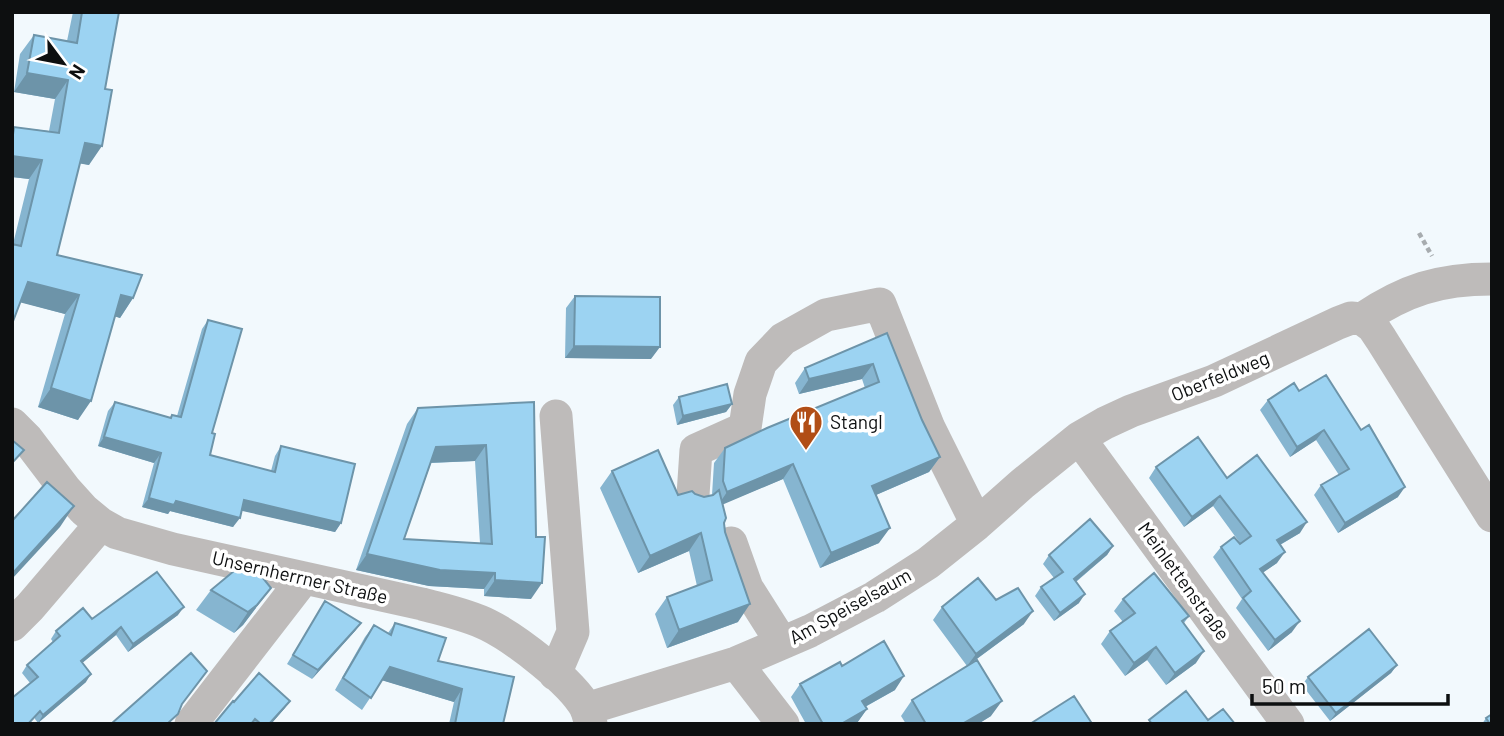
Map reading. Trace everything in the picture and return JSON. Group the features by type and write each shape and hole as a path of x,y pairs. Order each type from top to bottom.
{"street":[{"name":"Oberfeldweg","path":"1079,439 1131,411 1214,381 1338,323 1351,318 1362,319 1412,291 1446,281 1492,279"},
{"path":"694,495 696,450 744,428 750,394 761,362 783,338 827,315 880,304 929,428 977,524"},
{"path":"1362,319 1373,327 1381,339 1492,516"},
{"path":"555,674 573,632 556,416"},
{"name":"Unsernherrner Straße","path":"12,424 84,510 117,533 173,549 422,604 477,621 515,641 555,674 570,688 589,716"},
{"name":"Am Speiselsaum","path":"589,716 736,663 810,631 875,597 928,563 1079,439"},
{"name":"Meinlettenstraße","path":"1079,439 1288,724"},
{"path":"12,625 101,524"},
{"path":"731,543 747,588 782,643"},
{"path":"191,724 304,578"},
{"path":"736,663 783,724"}],"building":[{"path":"82,12 119,12 105,89 112,90 102,146 85,143 57,255 142,275 133,298 121,295 91,401 51,388 79,295 28,282 12,324 12,244 21,246 42,160 12,156 14,127 59,133 68,80 27,73 34,35 77,43"},
{"path":"575,296 660,297 660,347 574,346"},
{"path":"208,320 242,329 212,433 215,434 210,455 275,472 281,446 355,464 341,523 244,500 240,518 176,501 174,505 149,498 161,453 104,437 115,402 171,418 172,415 181,417"},
{"path":"887,333 940,457 872,486 890,528 831,553 793,464 727,492 723,481 725,448 879,382 873,364 809,379 805,368"},
{"path":"1326,375 1361,430 1369,425 1405,487 1345,523 1321,485 1349,469 1324,430 1297,447 1268,400 1294,383 1299,391"},
{"path":"727,384 732,404 683,416 679,397"},
{"path":"534,402 536,537 545,537 542,583 495,580 495,573 440,570 367,554 418,408","holes":["486,445 492,544 404,539 436,447"]},
{"path":"1198,437 1227,478 1257,455 1307,522 1277,540 1285,552 1260,569 1300,621 1275,640 1243,598 1251,591 1221,547 1234,537 1240,544 1251,536 1220,496 1192,517 1156,467"},
{"path":"12,440 24,450 12,463"},
{"path":"658,450 678,495 692,491 704,497 719,490 726,518 725,532 750,604 679,630 667,597 712,580 701,533 650,556 612,471"},
{"path":"47,482 74,506 12,574 12,521"},
{"path":"1090,519 1113,546 1074,579 1085,594 1060,613 1041,587 1063,572 1049,555"},
{"path":"246,561 250,562 271,588 248,612 211,590"},
{"path":"157,572 184,607 133,644 121,627 81,661 91,674 43,715 40,711 28,724 12,724 12,698 38,677 27,665 60,636 56,631 83,608 92,619"},
{"path":"1154,573 1189,616 1182,621 1204,651 1175,673 1156,647 1134,663 1110,631 1135,613 1123,599"},
{"path":"978,578 996,600 1018,588 1033,611 976,654 942,607"},
{"path":"325,601 361,623 318,670 293,655"},
{"path":"395,623 446,638 438,661 514,677 503,724 455,724 462,689 390,667 371,698 343,678 374,625 391,635"},
{"path":"1369,629 1397,665 1336,713 1308,677"},
{"path":"884,641 904,676 862,701 867,709 841,724 823,724 800,684 840,662 842,666"},
{"path":"191,653 207,671 182,704 178,714 167,724 111,724"},
{"path":"977,660 1002,701 962,724 926,724 912,700"},
{"path":"259,673 290,701 269,724 261,724 255,719 251,724 214,724 233,701"},
{"path":"1186,691 1208,720 1223,709 1235,724 1152,724 1149,720"},
{"path":"1074,696 1091,722 1089,724 1030,724"},
{"path":"1492,714 1492,724 1490,724 1486,718"}],"place":[{"name":"Stangl","path":"806,452"}]}
